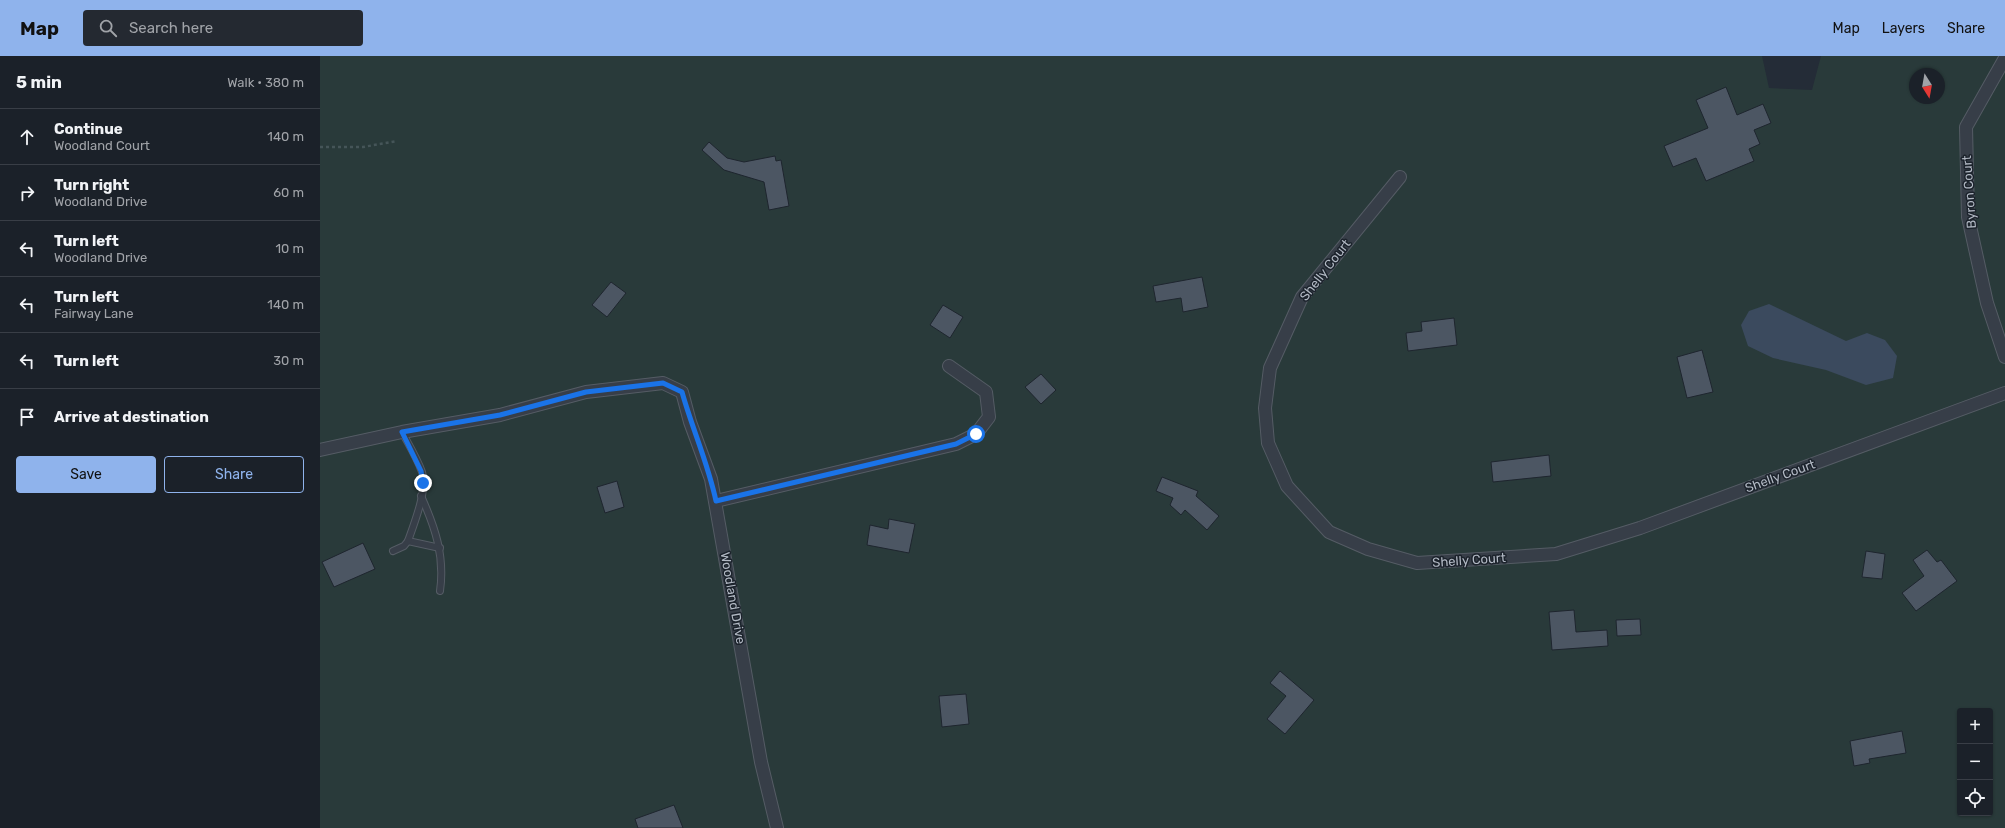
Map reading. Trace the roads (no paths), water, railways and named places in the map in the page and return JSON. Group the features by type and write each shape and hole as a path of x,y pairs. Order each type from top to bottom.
{"street":[{"name":"Byron Court","path":"2005,58 1966,127 1968,218 1987,303 2005,357"},
{"name":"Shelly Court","path":"1400,177 1302,297 1270,368 1265,408 1268,443 1286,486 1329,532 1368,549 1417,563 1556,554 1640,528 2005,393"},
{"path":"716,501 956,444 976,434 989,418 986,392 949,366"},
{"name":"Woodland Drive","path":"402,432 500,415 586,392 663,383 682,392 690,422 711,479 716,501 761,762 777,828"},
{"path":"320,450 402,432"}],"lane":[{"path":"393,551 404,546 408,541 421,496 423,483 421,471 402,432"},
{"path":"421,496 440,548 442,577 440,591"},
{"path":"408,541 440,548"}],"water":[{"path":"1769,304 1846,341 1867,333 1885,340 1897,356 1893,378 1866,385 1826,370 1773,358 1748,346 1741,325 1749,311"}]}
